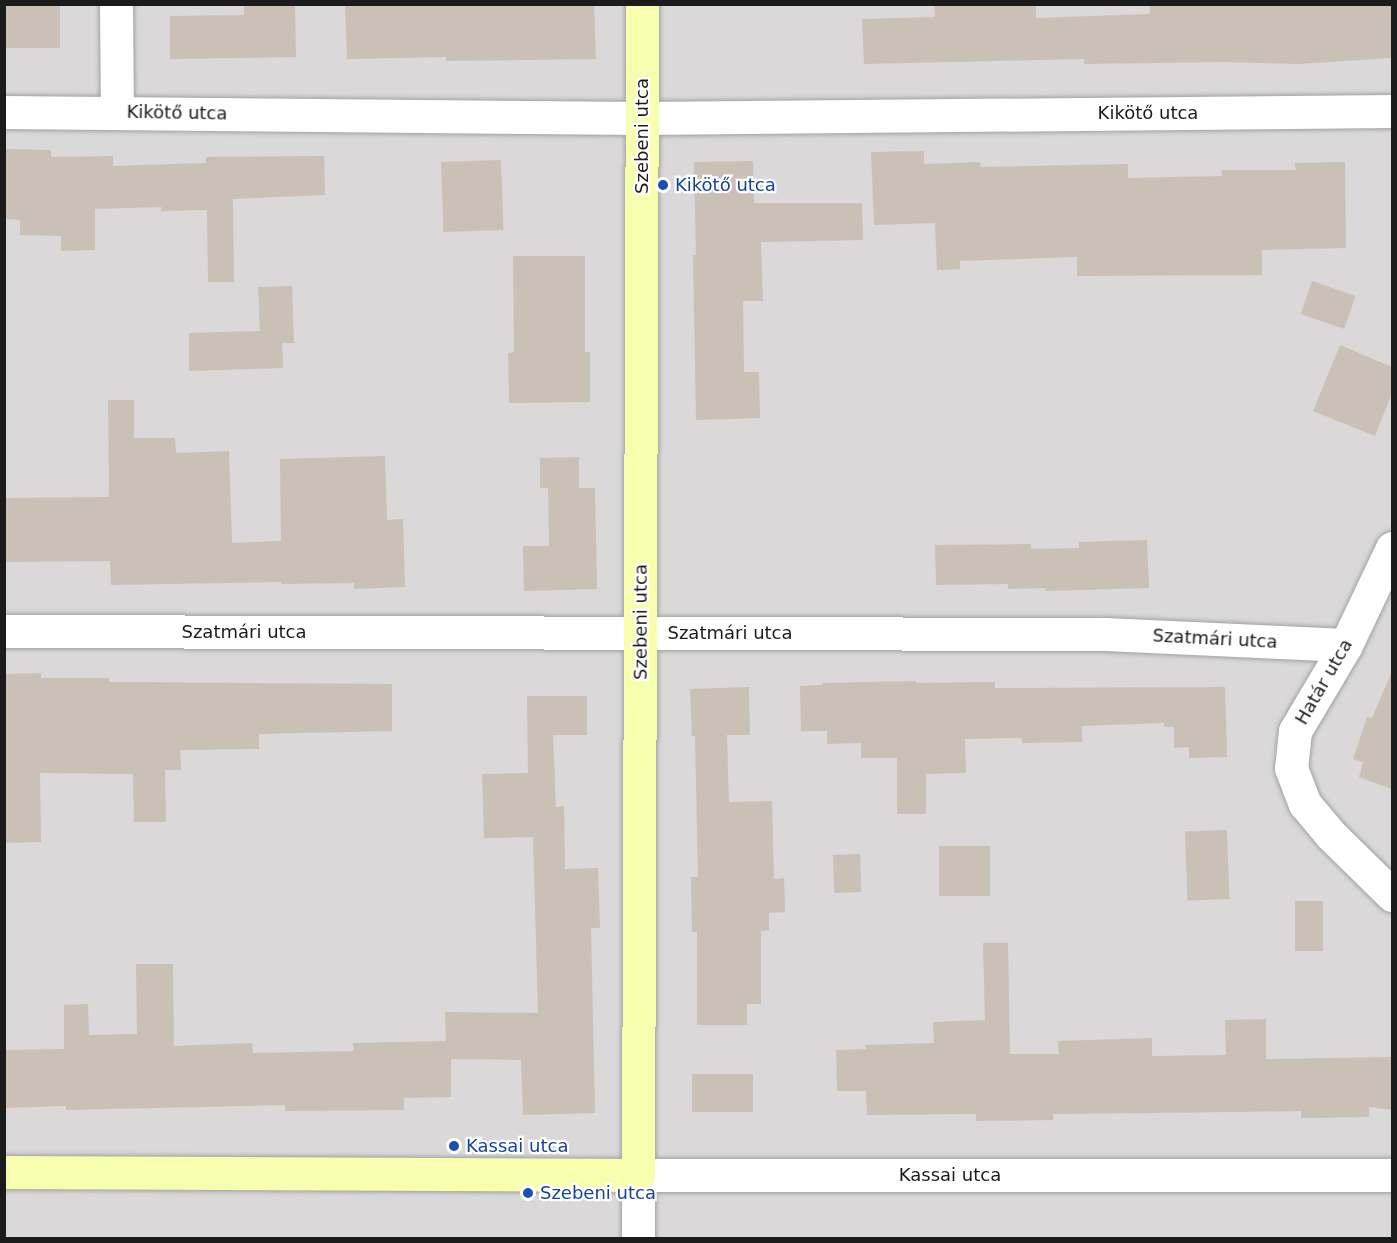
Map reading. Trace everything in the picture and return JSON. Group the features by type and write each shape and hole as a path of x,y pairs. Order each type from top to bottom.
{"street":[{"path":"116,4 117,113"},
{"name":"Szebeni utca","path":"638,1239 642,4"},
{"name":"Kikötő utca","path":"4,112 642,118 1392,111"},
{"name":"Határ utca","path":"1392,548 1346,645 1295,731 1291,768 1305,804 1331,835 1392,896"},
{"name":"Szatmári utca","path":"4,631 1105,634 1346,645"},
{"name":"Kassai utca","path":"4,1172 1392,1175"}],"shaded area":[{"path":"5,5 1392,5 1392,1238 5,1238"}],"building":[{"path":"4,4 60,4 60,48 4,48"},
{"path":"244,4 295,4 296,57 170,59 170,16 244,15"},
{"path":"403,4 594,6 596,59 446,61 446,57 347,59 345,6"},
{"path":"934,4 1036,4 1036,18 1150,14 1150,4 1392,4 1392,58 1298,64 1223,62 1084,64 1084,59 864,64 862,19 935,17"},
{"path":"4,149 51,150 51,157 113,156 113,166 206,163 206,157 324,156 325,195 233,199 234,282 208,282 207,210 161,211 161,207 95,209 95,250 61,251 61,236 20,235 20,220 4,219"},
{"path":"924,151 924,164 980,162 981,167 1128,164 1128,178 1222,176 1222,170 1296,170 1295,163 1345,162 1346,248 1262,250 1262,275 1077,276 1077,257 960,261 960,269 937,270 935,223 874,225 871,152"},
{"path":"501,160 503,230 443,232 441,162"},
{"path":"753,161 754,203 862,203 863,240 761,242 763,301 743,301 744,372 759,372 760,418 696,420 694,162"},
{"path":"513,256 585,256 585,352 590,352 590,402 509,403 508,353 514,352"},
{"path":"1312,281 1355,296 1344,329 1301,314"},
{"path":"292,286 294,343 282,343 283,368 189,371 189,333 260,331 258,287"},
{"path":"1340,345 1392,367 1392,393 1375,436 1313,411"},
{"path":"108,400 134,400 134,438 175,438 176,453 229,451 232,543 281,541 280,459 385,456 387,520 403,519 405,587 354,589 354,583 281,584 281,582 111,585 110,561 4,562 4,498 109,497"},
{"path":"579,457 579,488 595,488 597,589 524,591 523,546 549,546 548,488 540,488 540,458"},
{"path":"1147,540 1149,588 1045,591 1045,588 1008,589 1008,584 936,585 935,545 1031,544 1031,549 1079,548 1079,542"},
{"path":"1392,671 1392,789 1359,777 1363,762 1353,759 1367,717 1372,718"},
{"path":"41,673 41,678 109,678 109,682 392,684 392,731 259,734 259,749 180,750 181,770 165,770 166,822 134,822 133,774 40,773 41,842 4,843 4,674"},
{"path":"916,681 916,683 995,682 995,688 1225,687 1227,757 1189,758 1189,747 1174,748 1174,727 1164,727 1164,723 1082,726 1082,742 1022,743 1022,738 965,739 966,773 926,774 926,814 897,814 897,758 861,758 861,743 827,744 827,731 801,731 800,686 823,685 822,683"},
{"path":"749,687 750,735 727,735 729,802 772,801 774,879 784,878 785,912 769,913 769,930 761,931 761,1004 747,1004 747,1025 697,1025 697,932 692,932 691,877 698,877 695,736 692,736 690,689"},
{"path":"527,696 587,696 587,735 553,735 556,807 564,806 565,869 598,868 600,928 591,928 595,1113 523,1115 521,1060 451,1059 451,1097 404,1098 404,1110 285,1111 285,1105 66,1110 66,1106 4,1108 4,1050 64,1049 64,1005 88,1004 89,1035 137,1034 136,964 173,964 174,1046 252,1043 253,1053 354,1051 353,1043 446,1041 445,1012 538,1013 533,837 484,838 482,774 528,773"},
{"path":"1227,830 1229,899 1187,900 1185,831"},
{"path":"939,846 990,846 990,896 939,896"},
{"path":"860,854 861,892 834,893 833,855"},
{"path":"1295,901 1323,901 1323,951 1295,951"},
{"path":"983,943 1008,943 1010,1054 1059,1054 1058,1041 1152,1038 1152,1056 1226,1055 1225,1020 1266,1019 1266,1059 1392,1057 1392,1110 1369,1107 1369,1117 1301,1118 1301,1111 1053,1114 1053,1120 976,1121 976,1114 867,1115 866,1091 837,1091 836,1050 866,1049 865,1045 934,1043 933,1022 985,1020"},
{"path":"692,1074 753,1074 753,1112 692,1112"}],"place":[{"name":"Kikötő utca","path":"663,185"},
{"name":"Kassai utca","path":"454,1146"},
{"name":"Szebeni utca","path":"528,1193"}]}
